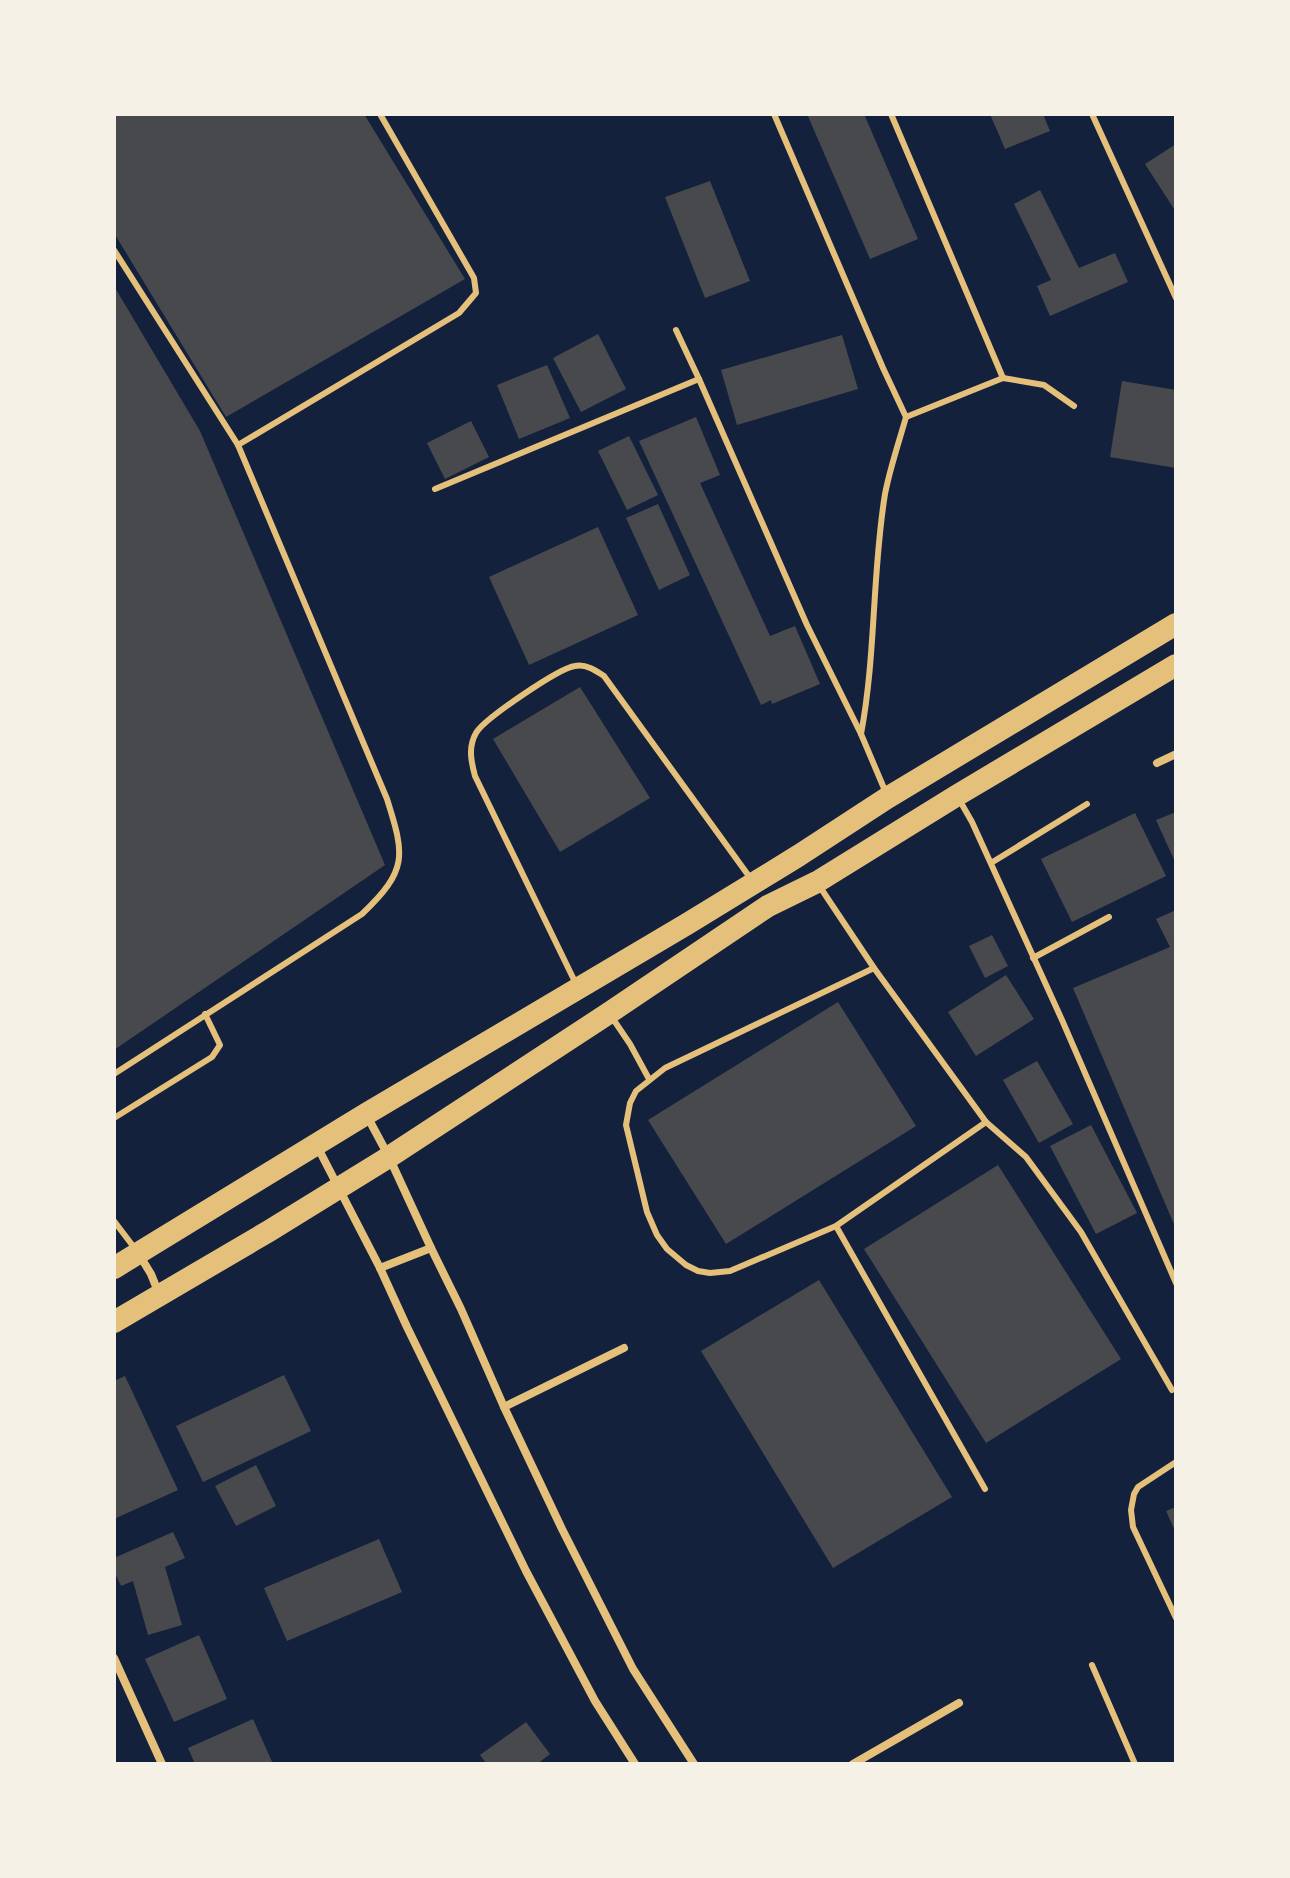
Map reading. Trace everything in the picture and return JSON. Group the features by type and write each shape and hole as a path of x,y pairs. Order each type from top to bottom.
{"highway":[{"path":"114,1322 389,1157 609,1013 768,906 887,798 1176,624"},
{"path":"114,1268 754,883 809,870 956,796 1176,665"}],"street":[{"path":"1157,763 1176,754"},
{"path":"366,1114 461,1309 562,1529 633,1669 694,1764"},
{"path":"316,1146 380,1268 526,1571 595,1701 635,1764"},
{"path":"380,1268 431,1248"},
{"path":"138,1253 160,1294"},
{"path":"504,1407 624,1348"},
{"path":"114,1658 162,1764"},
{"path":"853,1764 959,1703"}],"lane":[{"path":"238,445 459,313 476,293 474,278 380,114"},
{"path":"774,114 906,417 885,493 869,695 861,734"},
{"path":"891,114 1003,378"},
{"path":"1092,114 1176,298"},
{"path":"114,250 238,445 387,799 400,851 390,884 362,914 114,1074"},
{"path":"676,330 807,625 861,734 887,798"},
{"path":"906,417 1003,378 1044,385 1074,406"},
{"path":"435,489 699,379"},
{"path":"578,989 475,776 470,753 481,726 563,669 583,665 604,676 768,906"},
{"path":"956,796 972,822 1062,1020 1176,1283"},
{"path":"991,863 1087,804"},
{"path":"809,870 874,968 986,1122 1026,1157 1081,1232 1172,1390"},
{"path":"1033,958 1109,917"},
{"path":"874,968 665,1068 636,1091 626,1125 647,1212 657,1235 678,1259 698,1271 730,1271 836,1226 986,1122"},
{"path":"609,1013 649,1079"},
{"path":"114,1118 212,1057 220,1045 205,1014"},
{"path":"114,1221 138,1253"},
{"path":"836,1226 985,1489"},
{"path":"1176,1462 1138,1487 1131,1510 1133,1527 1176,1618"},
{"path":"1092,1665 1135,1764"}],"building":[{"path":"114,114 364,114 465,279 226,417 114,233"},
{"path":"807,114 864,114 918,239 870,259"},
{"path":"990,114 1043,114 1050,131 1005,149"},
{"path":"1176,144 1176,212 1145,164"},
{"path":"710,181 750,281 705,298 665,197"},
{"path":"1040,190 1079,268 1115,253 1128,282 1050,316 1037,286 1051,280 1014,204"},
{"path":"114,286 200,431 385,865 114,1050"},
{"path":"598,334 626,389 581,412 553,358"},
{"path":"842,335 858,389 737,425 721,370"},
{"path":"547,365 570,418 519,439 497,385"},
{"path":"1122,381 1176,390 1176,468 1110,457"},
{"path":"696,417 720,475 700,483 770,636 795,626 820,684 772,704 771,700 761,705 639,441"},
{"path":"471,421 489,457 445,479 427,443"},
{"path":"629,436 658,495 627,510 598,451"},
{"path":"658,504 690,575 659,590 626,518"},
{"path":"598,527 638,615 529,665 489,577"},
{"path":"580,687 650,798 560,852 493,739"},
{"path":"1176,812 1176,864 1156,820"},
{"path":"1135,813 1166,876 1072,922 1041,859"},
{"path":"1176,910 1176,1229 1073,988 1170,947 1156,919"},
{"path":"992,935 1008,966 985,978 969,946"},
{"path":"1006,975 1034,1019 976,1056 948,1012"},
{"path":"838,1002 916,1126 726,1244 648,1120"},
{"path":"1037,1061 1073,1124 1039,1143 1003,1080"},
{"path":"1091,1125 1137,1213 1096,1234 1050,1146"},
{"path":"998,1165 1121,1359 986,1443 864,1249"},
{"path":"819,1280 952,1497 833,1568 701,1351"},
{"path":"284,1375 311,1431 203,1482 176,1426"},
{"path":"125,1376 178,1490 114,1519 114,1381"},
{"path":"256,1465 276,1506 236,1526 215,1486"},
{"path":"1176,1507 1176,1533 1166,1511"},
{"path":"173,1532 185,1558 165,1567 182,1625 148,1635 133,1581 121,1586 114,1571 114,1558"},
{"path":"379,1539 402,1592 287,1641 264,1588"},
{"path":"199,1635 227,1699 174,1722 145,1659"},
{"path":"253,1719 273,1764 195,1764 188,1748"},
{"path":"526,1722 550,1754 537,1764 487,1764 480,1755"}]}
